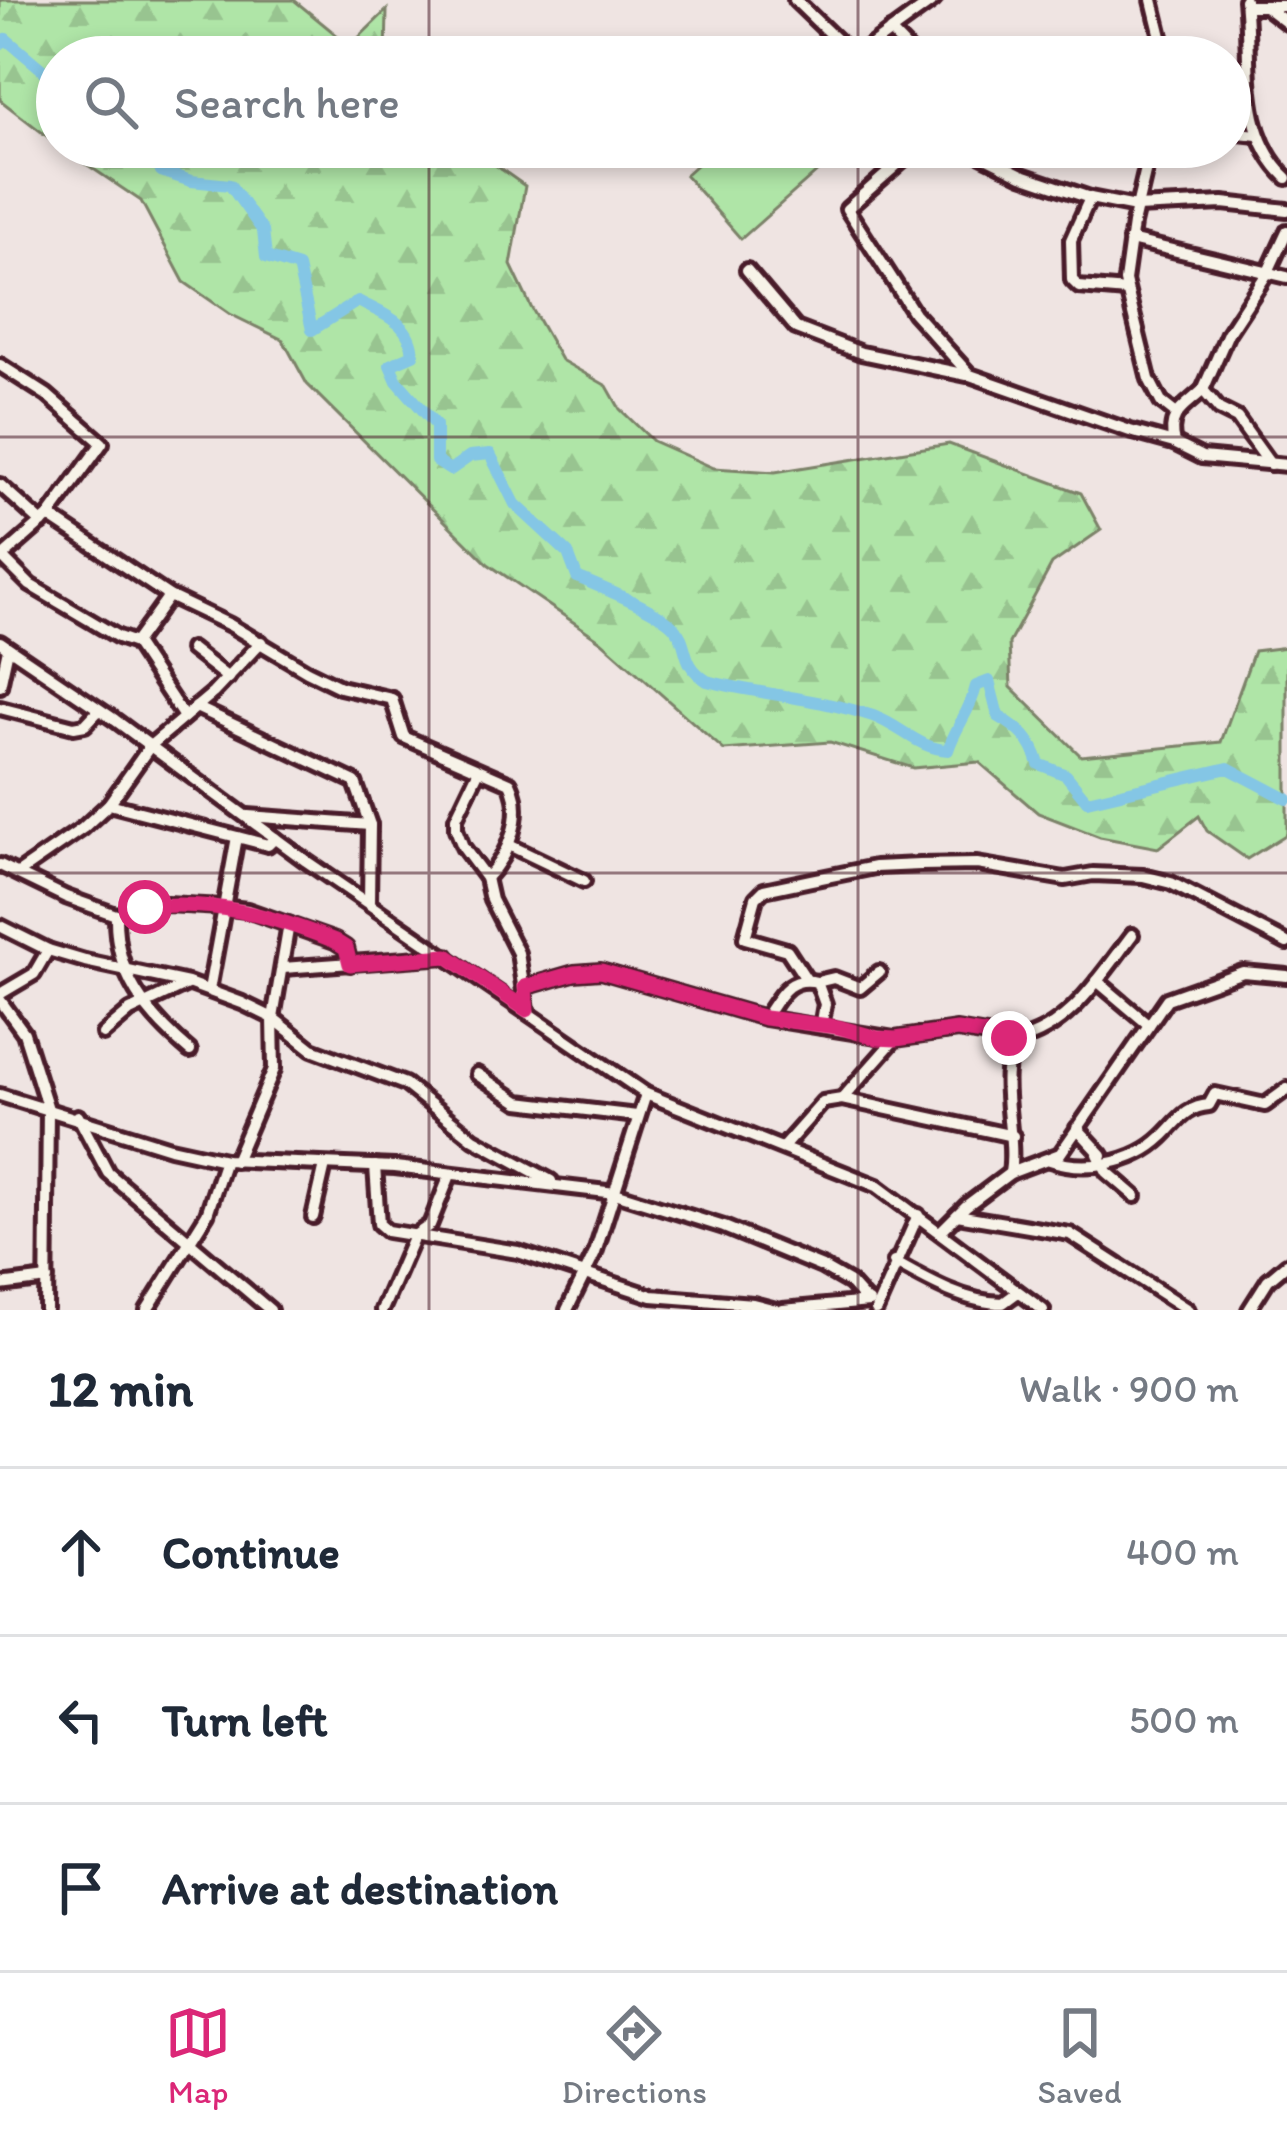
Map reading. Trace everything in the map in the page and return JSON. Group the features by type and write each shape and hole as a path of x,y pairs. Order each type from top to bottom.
{"street":[{"path":"795,0 832,36"},
{"path":"884,36 934,0"},
{"path":"1152,0 1161,36"},
{"path":"1248,36 1245,3 1287,6"},
{"path":"1266,8 1287,23"},
{"path":"890,32 894,36"},
{"path":"1251,75 1256,135 1287,178"},
{"path":"1251,134 1256,135"},
{"path":"896,168 847,209 914,313 970,375"},
{"path":"1008,168 1090,198 1136,207 1223,203 1287,210"},
{"path":"1145,168 1125,273 1127,291 1149,379 1161,402 1175,412"},
{"path":"1090,198 1071,240 1072,280 1079,287 1127,291"},
{"path":"1174,442 1175,412 1203,390 1228,333 1268,272 1287,231"},
{"path":"1130,240 1287,277"},
{"path":"747,270 796,328 860,353 970,375 1174,442 1202,457 1287,465"},
{"path":"0,365 47,395 102,443 45,520 1,557 30,585 135,643 184,717"},
{"path":"1203,390 1219,409 1238,418 1270,464"},
{"path":"0,484 45,520 169,596 340,687 392,699 404,737 513,786 511,847 486,878"},
{"path":"135,643 169,596"},
{"path":"18,873 109,804 150,746 228,678 261,642"},
{"path":"0,686 4,645 646,1094 877,1186 1043,1310"},
{"path":"191,649 228,678"},
{"path":"196,707 351,779 370,825 369,901"},
{"path":"0,708 74,727 86,725 99,710"},
{"path":"479,770 456,822 463,847 486,878 490,900 518,953 527,1010"},
{"path":"109,804 268,845 275,838"},
{"path":"248,816 370,825"},
{"path":"209,990 237,837"},
{"path":"511,847 584,881"},
{"path":"821,1027 825,1004 787,950 745,938 756,898 776,887 875,868 959,863 1065,879 1093,874 1156,878 1287,943"},
{"path":"0,865 116,915 167,904 248,910 335,941 346,948 350,964"},
{"path":"226,889 248,910"},
{"path":"116,915 123,969 159,1025 190,1052"},
{"path":"147,1310 207,1214 274,1069 273,1018 289,924"},
{"path":"3,932 47,950 188,983 273,1018 312,1049 405,1084 474,1139 563,1186"},
{"path":"525,987 574,973 601,971 765,1018 896,1039 957,1030 1017,1040 1045,1031 1096,981 1132,935"},
{"path":"46,1310 48,1109 24,1033 0,997 34,974 47,950"},
{"path":"284,968 447,956"},
{"path":"940,1232 1010,1173 1050,1160 1064,1149 1167,999 1203,983 1252,971 1287,976"},
{"path":"765,1018 789,984 834,978 860,988 878,972"},
{"path":"1096,981 1149,1025"},
{"path":"103,1034 143,1004 188,983"},
{"path":"842,1099 896,1039"},
{"path":"1010,1173 1013,1136 1008,1059 1017,1040"},
{"path":"477,1074 519,1102 637,1115"},
{"path":"1050,1160 1084,1168 1100,1160 1117,1160 1156,1142 1184,1113 1209,1105 1215,1094 1265,1105 1287,1089"},
{"path":"567,1310 586,1276 646,1094"},
{"path":"0,1095 170,1148 230,1161 375,1166 615,1193 724,1227 807,1260 850,1283 873,1305"},
{"path":"784,1146 823,1102 842,1099 1013,1136"},
{"path":"78,1116 108,1173 270,1310"},
{"path":"1077,1128 1116,1182 1135,1196"},
{"path":"313,1217 325,1165"},
{"path":"375,1166 380,1224 387,1231 518,1252 652,1296 780,1310 873,1305"},
{"path":"382,1310 414,1236 430,1225 450,1175"},
{"path":"975,1199 986,1218"},
{"path":"873,1305 918,1215"},
{"path":"957,1215 1081,1239 1189,1310"},
{"path":"894,1262 945,1288 985,1301 1003,1303 1018,1292"},
{"path":"1249,1310 1268,1280 1287,1264"},
{"path":"0,1285 47,1279"}],"green space":[{"path":"0,0 294,0 338,36 36,36 36,128 0,100"},
{"path":"387,10 386,36 360,36"},
{"path":"92,168 500,168 525,186 511,265 531,307 561,360 607,386 620,409 653,441 714,468 775,472 949,444 1081,493 1101,530 1052,564 1009,643 1011,687 1081,756 1221,742 1254,651 1287,647 1287,834 1247,859 1207,831 1199,816 1158,848 1100,837 1038,813 979,762 913,768 830,742 724,750 601,641 488,564 307,384 283,340 230,314 184,282 141,201"},
{"path":"693,168 821,168 741,239 685,175"}],"waterway":[{"path":"0,44 6,39 36,64"},
{"path":"160,168 191,181 230,185 263,231 266,257 298,267 312,330 358,301 402,327 413,355 390,365 397,381 436,425 436,461 450,470 470,456 490,454 515,504 568,553 577,577 666,620 678,633 692,667 707,681 853,710 883,720 928,746 948,750 976,686 989,681 998,716 1024,736 1039,764 1066,775 1087,801 1228,768 1287,799"}],"route":[{"path":"145,907 195,904 248,910 335,941 346,948 350,964 447,956 527,1010 525,987 588,970 617,974 765,1018 838,1027 877,1038 940,1030 1009,1038"}]}
